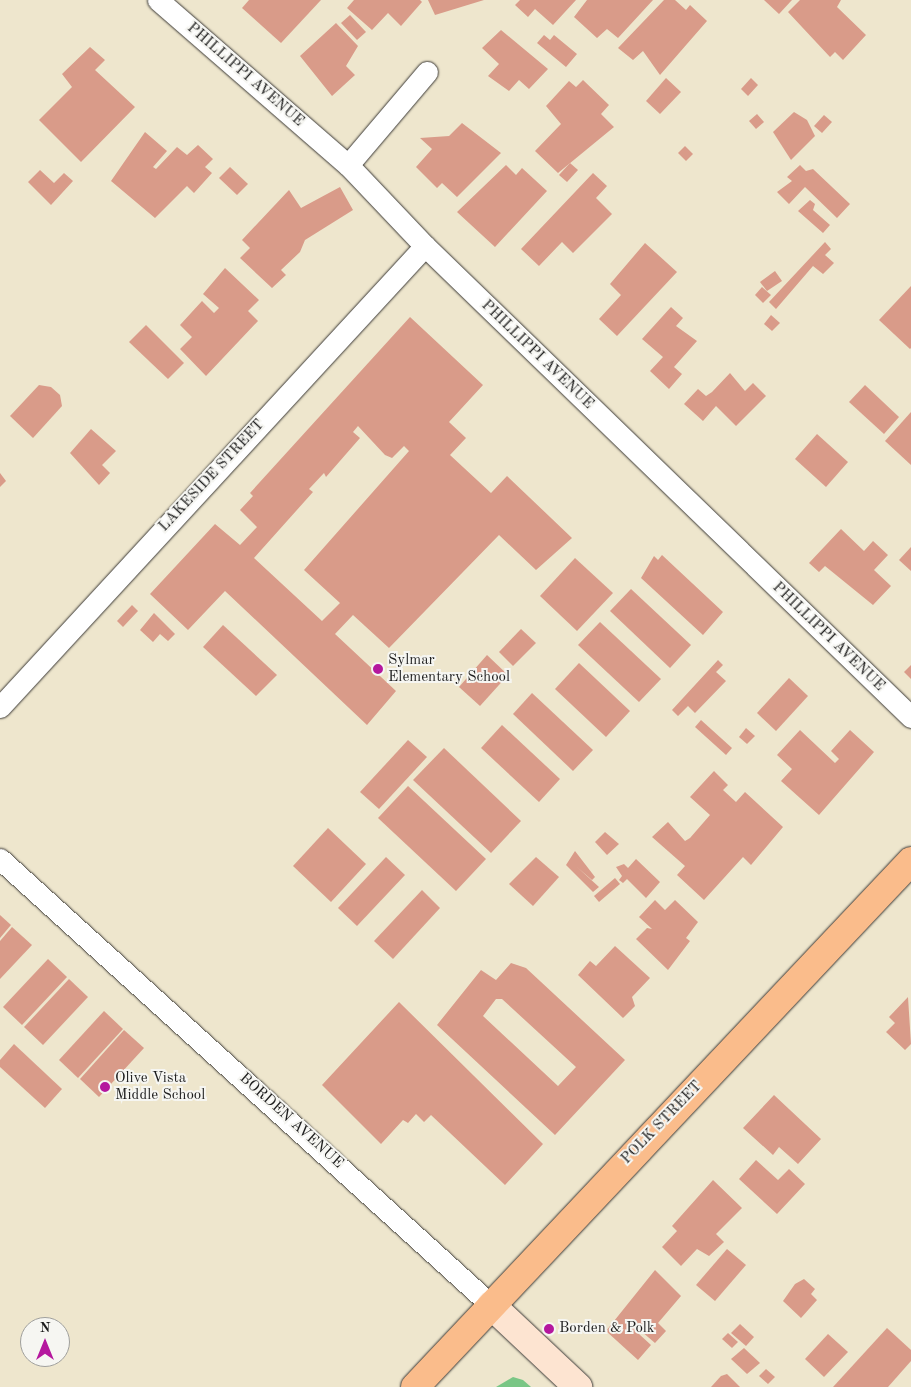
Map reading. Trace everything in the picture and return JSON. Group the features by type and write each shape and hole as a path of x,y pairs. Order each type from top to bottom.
{"main road":[{"name":"POLK STREET","path":"415,1387 911,861"}],"street":[{"name":"PHILLIPPI AVENUE","path":"158,0 348,165 424,246 911,718"},
{"path":"348,165 427,72"},
{"name":"LAKESIDE STREET","path":"0,707 424,246"},
{"name":"BORDEN AVENUE","path":"0,859 491,1305 578,1387"}],"green space":[{"path":"513,1377 523,1380 531,1387 496,1387"}],"building":[{"path":"249,0 321,0 281,43 242,8"},
{"path":"354,0 420,0 422,2 401,26 388,13 372,30 347,8"},
{"path":"428,0 484,0 435,15"},
{"path":"520,0 576,0 553,25 535,9 528,17 515,5"},
{"path":"587,0 653,0 618,38 607,29 597,38 574,17"},
{"path":"664,0 675,0 686,10 690,5 707,21 660,75 643,51 633,60 618,48"},
{"path":"764,0 792,0 779,14"},
{"path":"800,0 841,0 837,7 866,35 843,60 835,52 830,57 788,12"},
{"path":"350,15 366,32 357,40 341,23"},
{"path":"336,23 358,46 346,66 355,75 332,96 300,56"},
{"path":"501,30 548,69 529,89 519,80 509,91 488,76 499,64 482,48"},
{"path":"544,35 550,40 554,35 577,54 566,67 537,43"},
{"path":"90,47 105,60 95,70 135,107 81,162 39,120 72,87 62,74"},
{"path":"666,78 681,92 660,114 646,101"},
{"path":"751,78 758,85 748,96 741,89"},
{"path":"583,80 609,105 601,114 614,127 558,173 535,151 561,124 546,106 569,81 576,87"},
{"path":"794,112 807,120 815,136 791,160 773,132"},
{"path":"757,114 764,122 756,129 749,121"},
{"path":"824,115 832,122 822,133 814,126"},
{"path":"462,123 501,153 457,197 442,183 437,188 416,167 432,149 420,138 449,136"},
{"path":"145,132 167,151 153,167 156,169 177,147 187,155 198,145 213,159 205,167 212,173 194,193 187,186 155,218 111,181"},
{"path":"685,146 693,154 686,161 678,153"},
{"path":"570,163 578,170 567,182 559,175"},
{"path":"506,165 516,175 522,168 547,191 495,247 457,212"},
{"path":"800,165 806,171 813,169 850,204 837,218 805,187 789,204 777,192 792,181 787,177"},
{"path":"230,167 248,184 237,195 219,178"},
{"path":"40,170 54,183 64,173 73,181 51,205 28,182"},
{"path":"593,173 607,186 596,198 612,214 573,253 562,242 539,266 521,249"},
{"path":"340,187 353,210 305,240 300,252 281,270 286,275 272,288 240,258 250,248 242,240 289,190 301,208"},
{"path":"810,200 815,204 813,210 830,225 823,233 798,211"},
{"path":"825,242 831,249 825,255 834,263 823,274 813,266 776,309 769,302"},
{"path":"645,243 677,272 617,336 599,319 621,295 610,284"},
{"path":"225,268 259,300 248,311 258,321 206,376 180,349 192,337 180,325 202,301 214,313 219,308 203,294"},
{"path":"775,271 782,281 767,291 760,282"},
{"path":"911,286 911,348 910,349 879,320"},
{"path":"762,287 771,295 763,303 755,295"},
{"path":"671,307 683,318 676,326 697,341 674,367 682,374 669,389 650,371 663,357 642,339"},
{"path":"771,315 780,323 772,331 764,324"},
{"path":"410,317 483,385 449,422 466,438 450,455 491,493 507,476 572,538 536,570 499,535 389,648 353,615 335,634 396,691 367,725 225,591 188,630 150,594 215,524 240,545 257,527 240,510 253,496 250,493","holes":["358,426 385,455 392,458 404,446 409,451 304,570 340,603 322,621 254,558 313,492 309,489 324,473 326,477 360,438 353,432"]},
{"path":"146,325 184,363 168,379 129,342"},
{"path":"730,373 745,391 753,383 766,396 736,426 716,406 703,421 684,404 698,389 706,396 712,392"},
{"path":"39,385 51,387 60,395 62,406 33,438 10,416"},
{"path":"865,385 899,417 884,434 849,402"},
{"path":"911,412 911,465 885,441"},
{"path":"91,429 116,451 102,465 110,473 99,485 70,453"},
{"path":"817,434 848,462 826,487 795,459"},
{"path":"0,473 6,481 0,487"},
{"path":"841,529 864,551 873,541 888,555 874,570 891,586 873,605 825,566 819,572 809,563"},
{"path":"911,547 911,571 899,560"},
{"path":"662,555 723,612 703,635 641,578 654,556 658,560"},
{"path":"575,558 613,593 577,631 540,596"},
{"path":"631,589 691,645 670,668 610,611"},
{"path":"132,605 138,611 123,627 117,621"},
{"path":"154,613 175,634 168,641 160,634 153,642 140,630"},
{"path":"600,622 661,679 639,702 578,645"},
{"path":"223,625 277,675 256,696 203,647"},
{"path":"521,629 536,643 513,666 499,652"},
{"path":"487,655 508,675 480,706 459,687"},
{"path":"718,660 723,665 716,672 726,681 695,713 688,706 678,716 672,710"},
{"path":"579,663 630,711 606,737 555,689"},
{"path":"911,665 911,679 904,672"},
{"path":"789,678 808,696 776,731 757,713"},
{"path":"532,693 593,750 573,771 513,714"},
{"path":"701,720 732,748 726,755 695,727"},
{"path":"502,725 560,779 539,802 481,748"},
{"path":"746,728 755,736 747,744 739,737"},
{"path":"800,730 835,763 839,759 831,751 850,730 874,752 819,815 781,781 792,769 777,755"},
{"path":"408,740 427,757 379,809 360,792"},
{"path":"444,748 521,821 491,853 413,780"},
{"path":"714,771 728,785 723,790 736,802 745,792 783,827 751,865 743,857 704,900 677,875 685,866 652,837 668,822 685,841 690,838 710,815 690,797"},
{"path":"408,786 486,859 456,891 378,818"},
{"path":"328,828 366,864 331,902 293,866"},
{"path":"605,832 619,844 607,855 595,842"},
{"path":"575,851 595,877 592,880 577,867 599,887 593,892 566,865"},
{"path":"386,857 405,875 357,926 338,908"},
{"path":"536,857 559,877 533,906 509,884"},
{"path":"636,859 660,882 646,898 627,879 623,883 619,880 622,876 616,867 624,864 628,868"},
{"path":"615,878 620,884 599,902 594,896"},
{"path":"422,890 440,908 393,959 374,941"},
{"path":"655,900 665,910 675,900 698,922 686,938 690,941 668,970 636,939 647,928 652,929 639,917"},
{"path":"0,915 11,925 0,938"},
{"path":"12,927 32,945 0,979 0,941"},
{"path":"615,946 650,978 632,997 635,1006 623,1018 578,975 590,961 596,966"},
{"path":"48,959 67,977 22,1025 3,1007"},
{"path":"511,963 526,968 625,1060 555,1135 437,1025 481,970 496,980","holes":["496,999 502,999 576,1067 558,1086 483,1016"]},
{"path":"69,979 88,997 43,1045 24,1027"},
{"path":"908,997 911,1044 905,1050 886,1032 895,1023 889,1017"},
{"path":"399,1002 543,1144 505,1185 431,1115 424,1122 416,1114 408,1123 403,1120 381,1144 322,1085"},
{"path":"104,1011 123,1029 78,1078 59,1060"},
{"path":"124,1030 144,1048 99,1097 80,1079"},
{"path":"14,1044 62,1089 45,1108 0,1067 0,1060"},
{"path":"774,1095 821,1139 798,1164 779,1147 773,1155 743,1128"},
{"path":"756,1160 778,1180 789,1169 805,1184 777,1214 739,1179"},
{"path":"713,1180 742,1208 716,1234 724,1242 709,1256 697,1249 681,1266 662,1247 677,1231 672,1226"},
{"path":"727,1249 746,1265 715,1301 696,1285"},
{"path":"655,1270 681,1296 658,1323 666,1331 655,1343 641,1331 639,1334 651,1345 638,1360 606,1331"},
{"path":"804,1279 815,1289 811,1294 817,1300 801,1318 783,1301 795,1284"},
{"path":"740,1324 754,1337 746,1346 731,1333"},
{"path":"887,1328 911,1350 911,1361 888,1387 833,1387"},
{"path":"728,1333 738,1342 732,1348 722,1339"},
{"path":"828,1334 848,1352 824,1377 805,1359"},
{"path":"744,1348 760,1363 747,1374 731,1359"},
{"path":"766,1369 775,1377 768,1384 759,1376"},
{"path":"727,1374 740,1387 711,1387 721,1376"}],"place":[{"name":"Sylmar Elementary School","path":"378,669"},
{"name":"Olive Vista Middle School","path":"105,1087"},
{"name":"Borden & Polk","path":"549,1329"}]}
